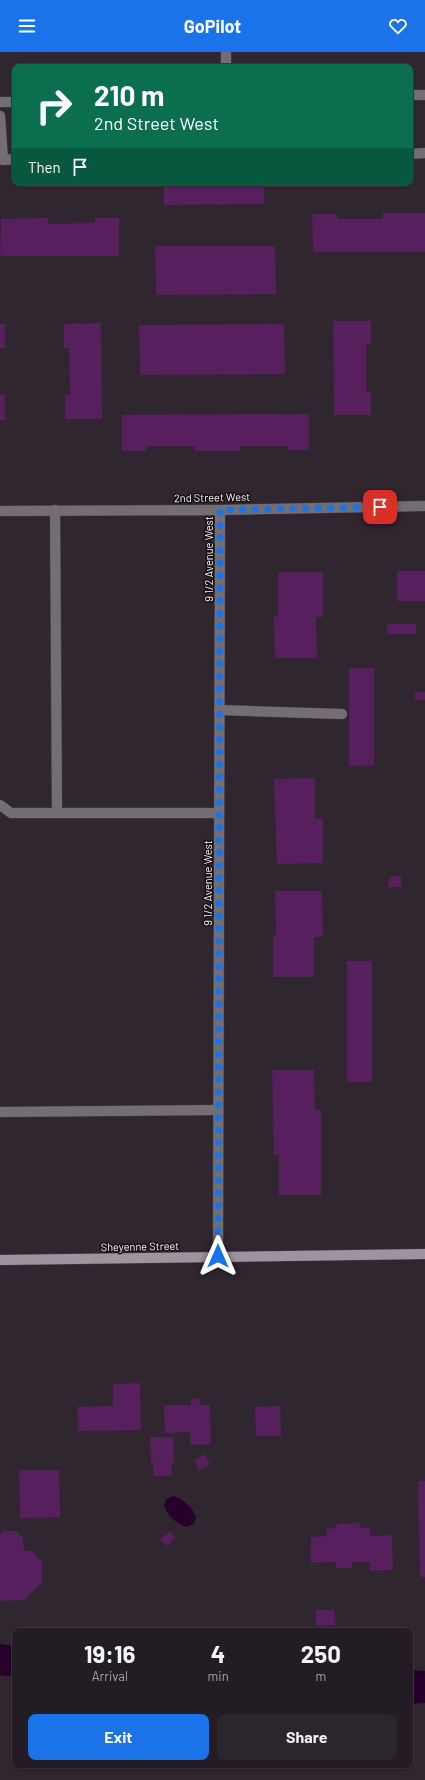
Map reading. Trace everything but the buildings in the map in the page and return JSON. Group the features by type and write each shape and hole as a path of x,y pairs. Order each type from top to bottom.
{"main road":[{"name":"Sheyenne Street","path":"0,1260 425,1254"}],"street":[{"path":"226,52 226,64"},
{"path":"413,95 425,95"},
{"path":"0,102 12,102"},
{"path":"0,116 3,160 12,160"},
{"path":"413,154 425,153"},
{"name":"2nd Street West","path":"0,511 220,510 425,506"},
{"path":"55,510 57,813"},
{"name":"9 1/2 Avenue West","path":"218,1256 220,510"},
{"path":"219,710 342,714"},
{"path":"0,805 11,813 219,813"},
{"path":"0,1112 218,1110"}],"shaded area":[{"path":"174,1496 190,1507 196,1517 194,1524 186,1527 170,1516 164,1506 166,1499"},
{"path":"0,1644 12,1646 12,1677 0,1675"},
{"path":"413,1670 425,1671 425,1703 413,1704"}],"route":[{"path":"218,1256 220,510 380,507"}]}
